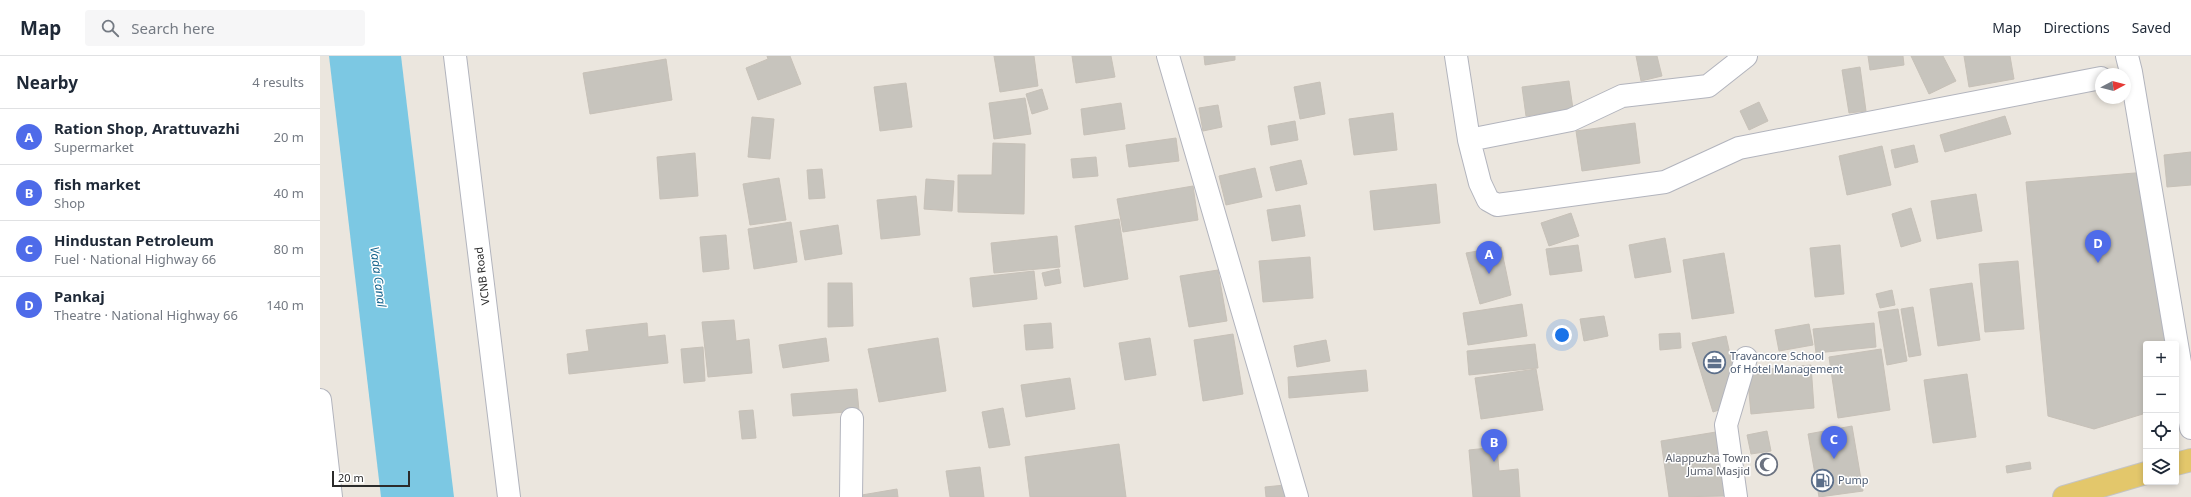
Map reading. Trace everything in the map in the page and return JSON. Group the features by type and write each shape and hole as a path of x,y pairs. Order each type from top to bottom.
{"main road":[{"path":"2179,463 2191,460"},
{"path":"2064,497 2143,474"}],"street":[{"name":"VCNB Road","path":"455,56 509,497"},
{"path":"1168,56 1297,497"},
{"path":"1456,56 1469,140 1483,192 1488,200 1497,205 1665,182 1739,148 2095,79"},
{"path":"1469,140 1571,120 1622,96 1708,86 1746,56"},
{"path":"2126,67 2191,428"},
{"path":"1736,497 1726,425 1746,358"},
{"path":"320,400 331,497"},
{"path":"851,497 852,419"}],"water":[{"name":"Vada Canal","path":"329,56 401,56 454,497 381,497"}],"building":[{"path":"767,56 790,56 801,84 758,100 746,68 768,59"},
{"path":"994,56 1034,56 1038,86 1000,92"},
{"path":"1072,56 1111,56 1115,77 1076,83"},
{"path":"1204,56 1235,56 1235,60 1205,65"},
{"path":"1636,56 1657,56 1662,76 1641,81"},
{"path":"1868,56 1903,56 1904,65 1870,70"},
{"path":"1911,56 1943,56 1956,81 1929,94"},
{"path":"1964,56 2010,56 2014,79 1969,87"},
{"path":"666,59 672,100 590,114 583,73"},
{"path":"1860,67 1866,111 1849,113 1842,70"},
{"path":"1569,81 1573,109 1526,116 1522,87"},
{"path":"1320,82 1325,114 1300,119 1294,87"},
{"path":"906,83 912,127 880,131 874,87"},
{"path":"1042,89 1048,109 1032,114 1026,94"},
{"path":"1025,98 1031,134 994,139 989,103"},
{"path":"1759,102 1768,121 1749,130 1740,111"},
{"path":"1121,103 1125,129 1084,135 1081,109"},
{"path":"1218,105 1222,127 1203,131 1199,108"},
{"path":"1393,113 1397,150 1354,155 1349,119"},
{"path":"2005,116 2011,134 1945,152 1940,135"},
{"path":"752,117 774,119 770,159 748,157"},
{"path":"1295,121 1298,140 1271,145 1268,126"},
{"path":"1635,123 1640,163 1582,171 1576,131"},
{"path":"1176,138 1179,161 1129,167 1126,145"},
{"path":"993,143 1025,144 1024,214 958,212 958,175 992,175"},
{"path":"1914,145 1918,162 1895,168 1891,150"},
{"path":"1882,146 1891,185 1847,195 1839,156"},
{"path":"2191,152 2191,185 2167,187 2164,155"},
{"path":"695,153 698,196 660,199 657,157"},
{"path":"1096,157 1098,176 1073,178 1071,159"},
{"path":"1301,160 1307,184 1276,191 1270,167"},
{"path":"1255,168 1262,197 1226,205 1219,176"},
{"path":"822,169 825,198 809,199 807,170"},
{"path":"2147,172 2175,341 2143,341 2143,414 2094,429 2048,416 2026,182"},
{"path":"779,178 786,220 750,225 743,184"},
{"path":"926,179 954,181 952,211 924,209"},
{"path":"1436,184 1440,223 1374,230 1370,191"},
{"path":"1193,186 1198,220 1123,232 1117,199"},
{"path":"1976,194 1982,231 1937,239 1931,201"},
{"path":"916,196 920,235 881,239 877,200"},
{"path":"1300,205 1305,236 1272,241 1267,210"},
{"path":"1911,208 1921,241 1901,247 1892,214"},
{"path":"1571,213 1579,236 1549,246 1541,223"},
{"path":"1119,219 1128,279 1084,287 1075,226"},
{"path":"791,222 797,262 754,269 748,229"},
{"path":"838,225 842,254 805,260 800,231"},
{"path":"726,235 729,269 703,272 700,237"},
{"path":"1057,236 1060,267 994,273 991,243"},
{"path":"1665,238 1671,272 1635,278 1629,245"},
{"path":"1578,245 1582,271 1550,275 1546,249"},
{"path":"1840,245 1844,294 1815,297 1810,248"},
{"path":"1501,247 1511,295 1480,304 1466,253"},
{"path":"1724,253 1734,313 1692,319 1683,260"},
{"path":"1310,257 1313,298 1263,302 1259,261"},
{"path":"2018,261 2024,329 1985,332 1979,264"},
{"path":"1059,269 1061,283 1045,286 1042,273"},
{"path":"1218,270 1227,321 1189,327 1180,276"},
{"path":"1034,271 1037,299 973,307 970,278"},
{"path":"828,283 852,283 853,326 828,327"},
{"path":"1972,283 1980,340 1938,346 1930,289"},
{"path":"1892,290 1895,305 1880,308 1876,294"},
{"path":"1522,304 1527,336 1468,345 1463,313"},
{"path":"1913,307 1921,355 1909,357 1901,309"},
{"path":"1898,309 1907,361 1887,365 1878,312"},
{"path":"1604,316 1608,336 1584,341 1580,319"},
{"path":"734,320 736,341 749,339 752,373 708,377 702,322"},
{"path":"647,323 648,337 665,335 668,363 569,374 567,354 589,351 586,330"},
{"path":"1051,323 1053,348 1026,350 1024,325"},
{"path":"1874,323 1876,347 1816,353 1813,329"},
{"path":"1809,324 1813,345 1779,351 1775,330"},
{"path":"1680,333 1681,348 1660,350 1659,334"},
{"path":"1233,334 1243,394 1203,401 1194,340"},
{"name":"Travancore School of Hotel Management","path":"1726,336 1736,381 1726,385 1731,406 1713,412 1692,343"},
{"path":"826,338 829,361 783,368 779,345"},
{"path":"938,338 946,391 879,402 868,349"},
{"path":"1150,338 1156,375 1125,380 1119,343"},
{"path":"1326,340 1330,361 1297,367 1294,346"},
{"path":"1535,344 1538,368 1469,375 1467,351"},
{"path":"703,347 705,381 684,383 681,349"},
{"path":"1881,349 1890,410 1838,418 1829,357"},
{"path":"1811,365 1814,408 1751,414 1747,371"},
{"path":"1536,369 1543,410 1481,419 1475,378"},
{"path":"1366,370 1368,391 1289,398 1288,377"},
{"path":"1967,374 1976,437 1933,443 1924,380"},
{"path":"1070,378 1075,409 1026,417 1021,385"},
{"path":"857,389 859,411 793,416 791,394"},
{"path":"1003,408 1010,445 989,448 982,412"},
{"path":"753,410 756,438 742,439 739,411"},
{"path":"1852,426 1863,491 1819,497 1808,434"},
{"path":"1767,431 1771,451 1751,454 1747,435"},
{"path":"1716,432 1726,496 1669,497 1661,441"},
{"path":"1119,444 1126,497 1030,497 1025,457"},
{"path":"1497,447 1499,471 1518,469 1520,497 1473,497 1469,450"},
{"path":"2030,462 2031,469 2007,473 2006,466"},
{"path":"980,467 984,497 950,497 946,471"},
{"path":"1285,485 1286,497 1266,497 1265,487"},
{"path":"897,489 898,497 856,497 856,496"}],"place":[{"name":"Pankaj","path":"2098,263"},
{"name":"Ration Shop, Arattuvazhi","path":"1489,274"},
{"name":"Travancore School of Hotel Management","path":"1715,362"},
{"name":"Hindustan Petroleum","path":"1834,459"},
{"name":"fish market","path":"1494,462"},
{"name":"Alappuzha Town Juma Masjid","path":"1766,464"},
{"name":"Pump","path":"1823,480"}]}
